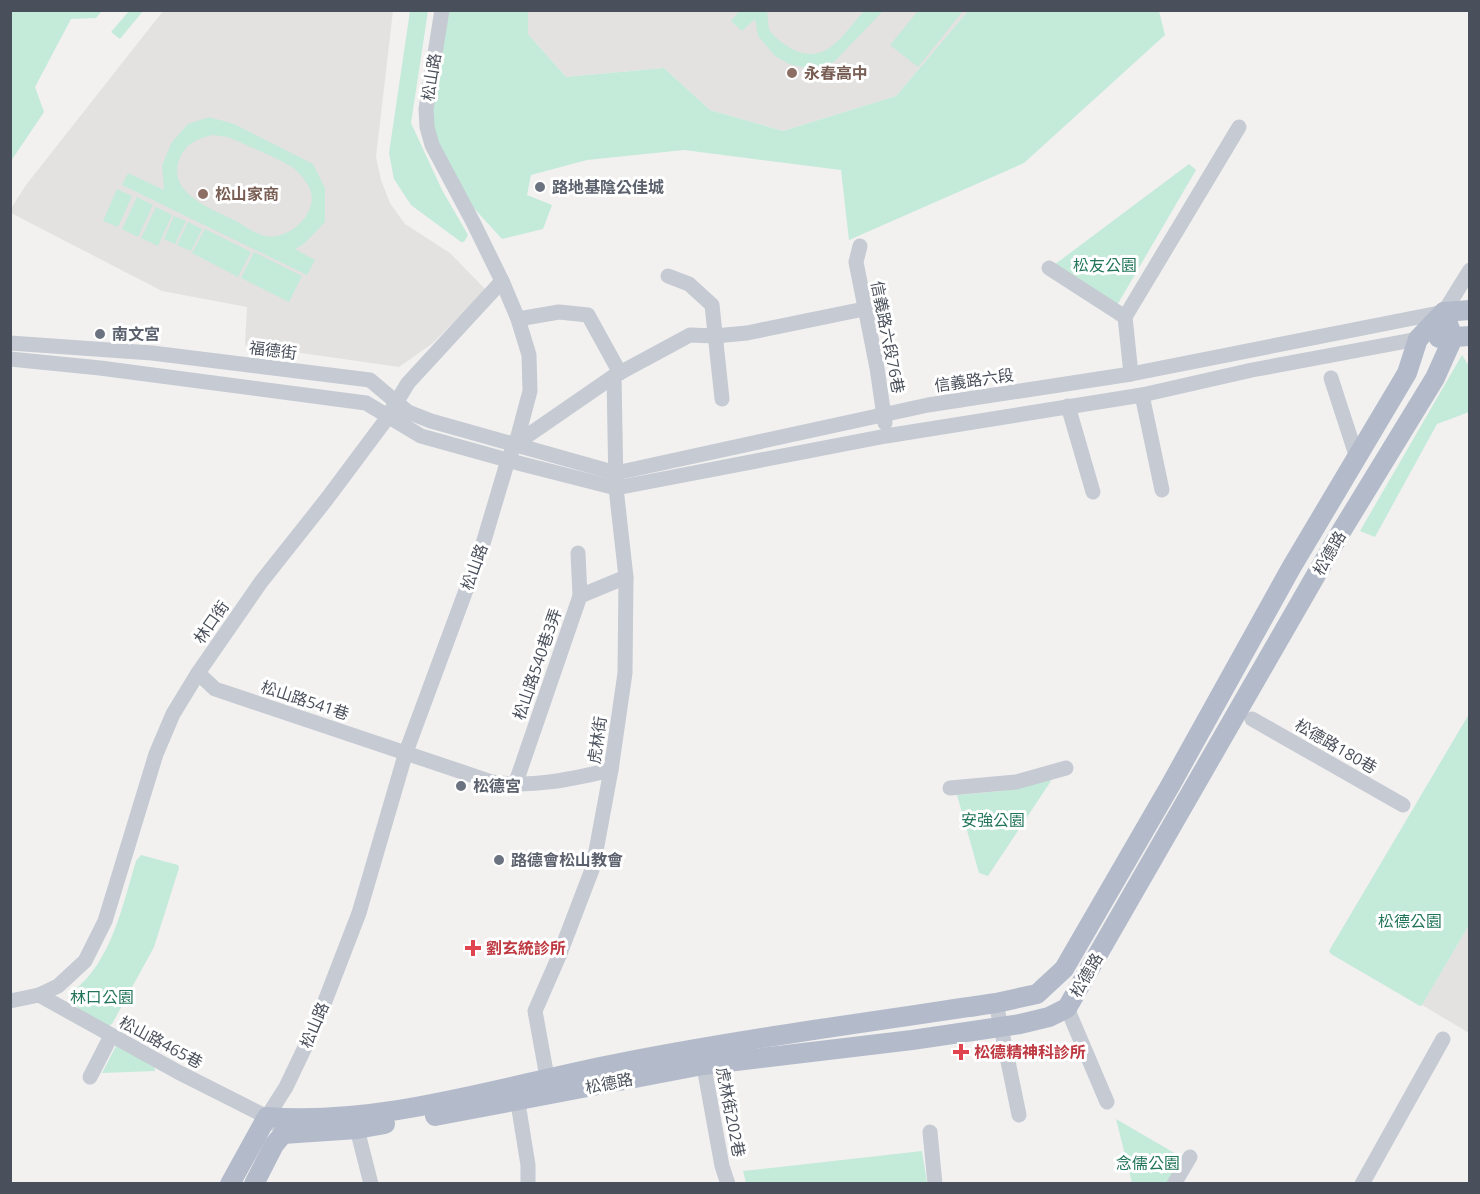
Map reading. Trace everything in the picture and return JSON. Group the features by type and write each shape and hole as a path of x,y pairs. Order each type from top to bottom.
{"main road":[{"path":"1443,312 1470,310"},
{"path":"1443,312 1461,337"},
{"name":"松德路","path":"284,1134 357,1129 549,1086 1037,994 1064,969 1170,786 1291,568 1407,373 1418,339 1443,312"},
{"path":"1418,339 1461,337"},
{"name":"松德路","path":"702,1056 912,1040 1049,1017 1067,1008 1340,535 1461,337"},
{"name":"松德路","path":"267,1117 297,1119 362,1115 516,1093"},
{"name":"松山路","path":"230,1184 267,1117"},
{"path":"254,1184 274,1145 284,1134"}],"street":[{"name":"松山路","path":"267,1117 286,1087 317,1022 359,913 406,752 482,547 530,391 529,355 518,319 502,281 432,145 427,127 426,109 442,10"},
{"path":"1131,374 1125,317 1239,127"},
{"name":"信義路六段76巷","path":"860,246 856,262 886,436"},
{"path":"1049,268 1125,317"},
{"name":"松德路","path":"1443,312 1470,270"},
{"path":"668,276 689,284 712,306 722,399"},
{"name":"林口街","path":"10,1001 39,995 58,986 85,961 105,921 156,754 173,714 198,673 261,582 326,500 392,409 408,383 502,281"},
{"path":"514,445 617,375 690,335 715,336 747,333 864,309"},
{"path":"518,319 560,312 588,315 617,375"},
{"name":"信義路六段","path":"514,445 616,480 928,405 1131,374 1443,312"},
{"name":"信義路六段","path":"508,460 616,480 1142,395 1251,370 1418,339"},
{"name":"福德街","path":"10,343 152,353 370,380 392,409 422,436 508,460"},
{"name":"福德街","path":"10,359 100,368 366,403 408,412 514,445"},
{"name":"虎林街","path":"549,1086 535,1011 593,867 611,770 625,673 626,577 616,480 617,375"},
{"path":"1331,378 1357,458"},
{"path":"1142,395 1162,490"},
{"path":"1068,406 1093,492"},
{"name":"松山路540巷3弄","path":"515,785 580,596 578,553"},
{"path":"580,596 626,577"},
{"name":"松山路541巷","path":"198,673 215,689 492,782 515,785 553,783 611,770"},
{"name":"松德路180巷","path":"1252,719 1402,805"},
{"path":"950,788 1016,782 1066,768"},
{"name":"松山路465巷","path":"39,995 111,1036 267,1117"},
{"path":"996,1003 1019,1115"},
{"path":"1067,1008 1107,1102"},
{"path":"90,1077 111,1036"},
{"path":"1362,1184 1443,1039"},
{"name":"虎林街202巷","path":"702,1056 722,1166 728,1184"},
{"path":"516,1093 528,1165 528,1184"},
{"path":"267,1117 284,1134"},
{"path":"357,1129 371,1184"},
{"path":"930,1132 935,1184"},
{"path":"1174,1184 1190,1157"}],"shaded area":[{"name":"松山家商","path":"163,11 393,11 376,157 381,180 390,203 405,224 450,253 486,290 433,343 399,367 245,345 247,307 162,291 11,213 10,210 26,185"},
{"name":"永春高中","path":"528,11 968,11 896,96 783,131 710,110 664,68 566,77 528,34"},
{"path":"1469,925 1469,1033 1422,1005"}],"green space":[{"path":"11,10 102,11 96,18 71,19 35,87 44,112 11,161"},
{"path":"740,10 767,11 769,30 775,37 790,48 806,54 815,54 832,46 864,11 883,11 834,62 806,68 789,64 775,56 758,36 755,19 742,31 731,21"},
{"path":"129,11 143,11 120,39 111,32"},
{"path":"410,11 428,11 411,123 442,190 468,235 464,242 411,205 394,179 389,153"},
{"path":"445,11 528,11 528,34 566,77 664,68 710,110 783,131 896,96 968,11 1159,11 1165,35 1024,163 849,240 841,170 684,150 587,160 531,175 527,195 552,205 543,229 502,239 471,205 436,145 429,109"},
{"path":"918,11 963,11 918,67 890,45"},
{"path":"209,117 234,124 313,164 325,188 325,222 304,244 295,249 315,260 307,275 122,185 128,173 164,190 162,165 172,142 188,124","holes":["212,135 228,137 254,148 298,172 310,190 312,201 305,218 299,225 282,235 274,237 261,235 204,205 185,190 179,181 177,170 180,158 193,142"]},
{"name":"松友公園","path":"1189,164 1196,170 1116,307 1050,268"},
{"path":"117,189 132,196 118,227 103,221"},
{"path":"137,197 153,205 138,237 122,229"},
{"path":"156,207 172,215 158,246 141,238"},
{"path":"174,216 186,221 175,244 164,239"},
{"path":"188,222 202,229 191,251 177,245"},
{"path":"205,229 251,252 238,277 192,253"},
{"path":"254,252 302,276 289,302 241,278"},
{"path":"1462,355 1469,366 1469,412 1437,424 1375,537 1360,531"},
{"name":"松德公園","path":"1469,714 1469,925 1420,1006 1329,951"},
{"name":"安強公園","path":"1047,777 1051,781 988,876 979,873 957,795 1002,791"},
{"name":"林口公園","path":"141,855 178,865 179,868 154,947 112,1024 108,1026 79,1008 73,998 73,991 97,965 106,949 114,932 136,861"},
{"path":"116,1046 154,1065 155,1071 102,1073"},
{"name":"念儒公園","path":"1116,1119 1183,1158 1169,1183 1132,1183"},
{"path":"922,1151 927,1183 746,1183 743,1171"}],"place":[{"name":"永春高中","path":"792,73"},
{"name":"路地基陰公佳城","path":"540,187"},
{"name":"松山家商","path":"203,194"},
{"name":"南文宮","path":"100,334"},
{"name":"松德宮","path":"461,786"},
{"name":"路德會松山教會","path":"499,860"},
{"name":"劉玄統診所","path":"473,948"},
{"name":"松德精神科診所","path":"961,1052"}]}
